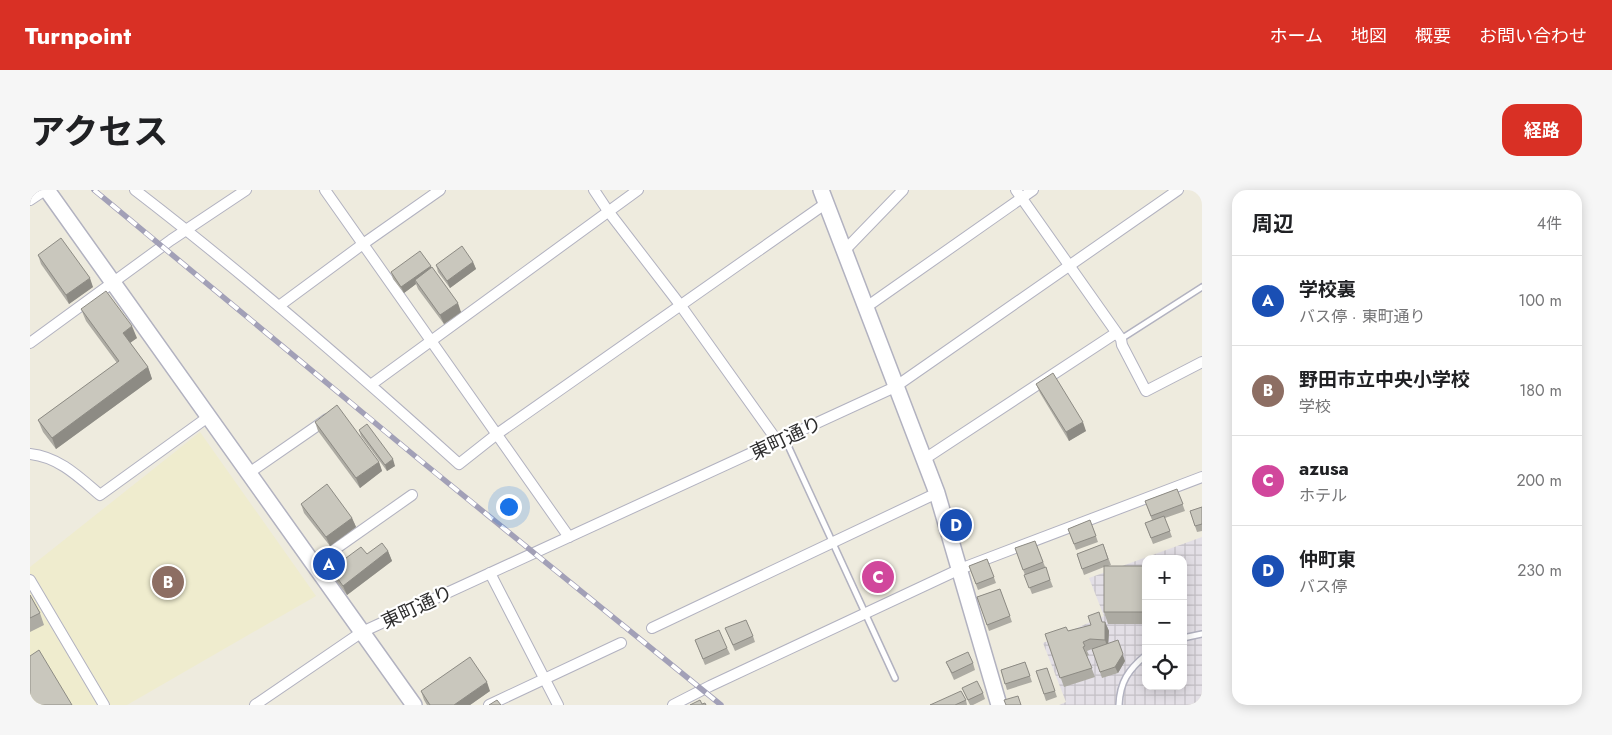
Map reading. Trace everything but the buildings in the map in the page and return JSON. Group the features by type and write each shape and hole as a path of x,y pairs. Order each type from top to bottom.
{"street":[{"path":"30,200 46,190 414,705"},
{"path":"135,190 187,230 372,384 459,464 497,434 681,306 823,197 936,493 999,705"},
{"path":"325,190 569,537"},
{"path":"279,306 440,190"},
{"path":"594,190 781,440"},
{"path":"372,384 638,190"},
{"path":"844,251 903,190"},
{"path":"865,308 1019,194 1032,190"},
{"name":"東町通り","path":"262,703 362,632 895,387 1178,190"},
{"path":"30,343 171,240 243,191"},
{"path":"1019,194 1118,336 1146,391 1202,362"},
{"path":"924,460 1118,336"},
{"path":"30,454 49,458 67,468 100,495 208,417"},
{"path":"249,473 327,419"},
{"path":"675,704 960,569 1202,477"},
{"path":"652,628 936,493"},
{"path":"314,564 412,495"},
{"path":"490,573 558,705"},
{"path":"30,580 104,705"},
{"path":"489,705 621,644"}],"lane":[{"path":"1118,336 1202,287"},
{"path":"781,440 832,542 895,678"},
{"path":"1187,637 1202,634"},
{"path":"1119,705 1120,689 1133,666 1142,658"}],"shaded area":[{"path":"200,432 316,596 127,705 30,705 30,567"},
{"path":"1202,537 1202,705 1059,705 1066,702 1043,643 1104,616 1089,578 1142,559 1142,690 1187,690 1187,555 1152,555"}],"railway":[{"path":"94,190 421,461 721,705"}],"place":[{"name":"仲町東","path":"956,525"},
{"name":"学校裏","path":"329,564"},
{"name":"azusa","path":"878,577"},
{"name":"野田市立中央小学校","path":"168,582"}]}
